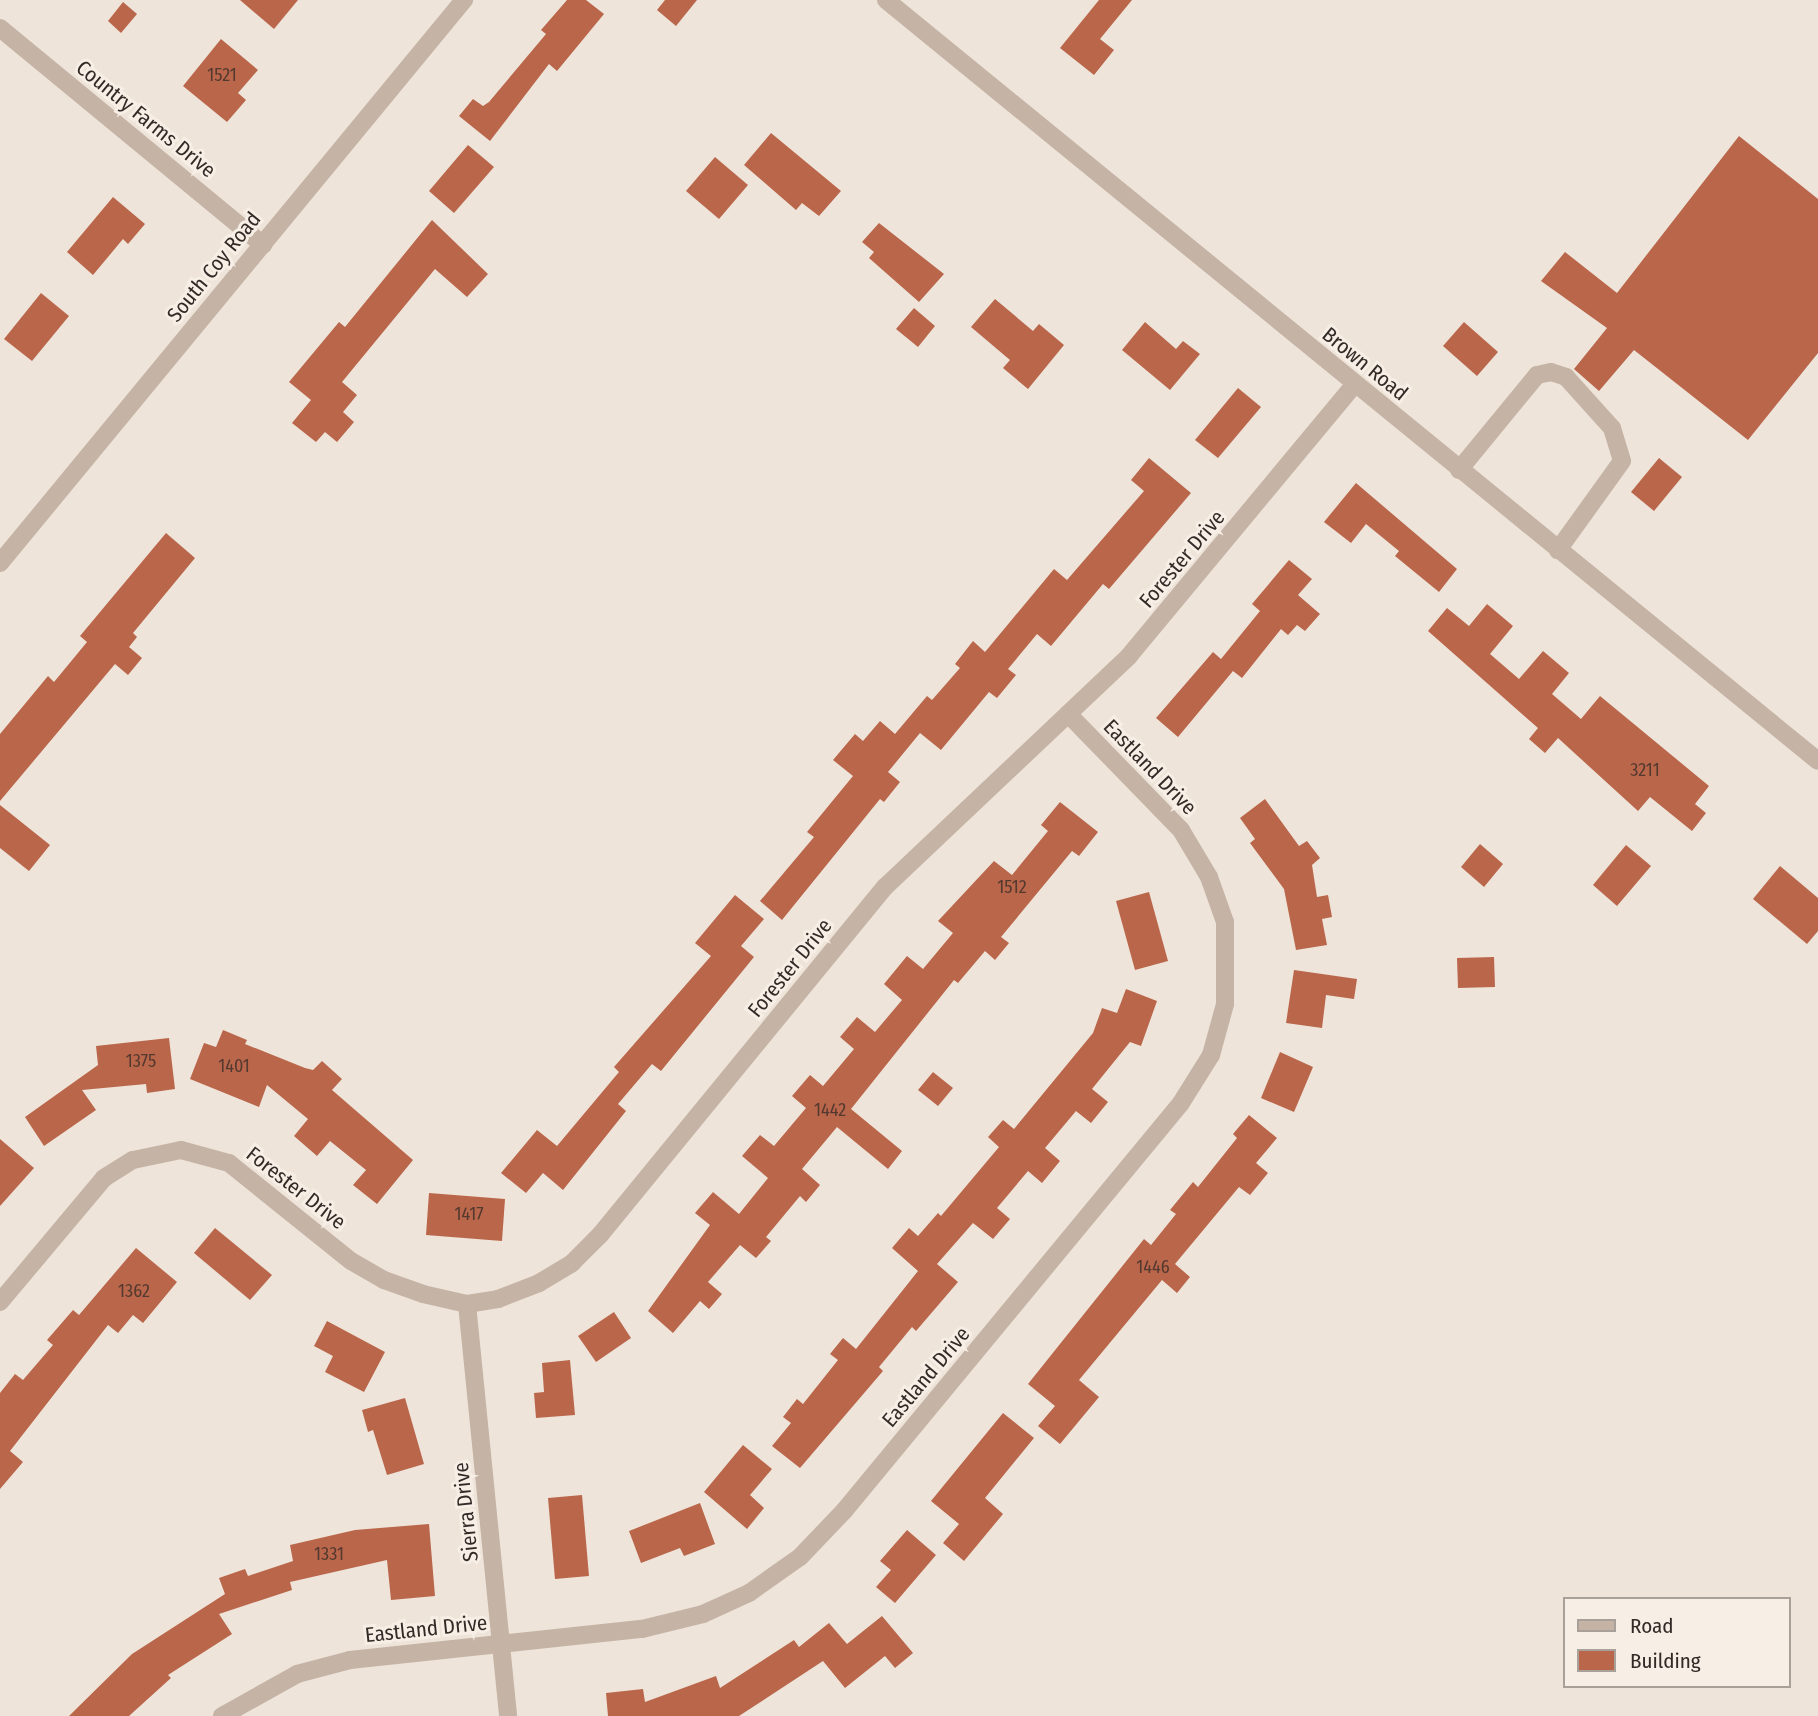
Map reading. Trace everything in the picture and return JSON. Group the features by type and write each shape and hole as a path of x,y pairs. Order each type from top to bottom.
{"street":[{"name":"South Coy Road","path":"0,564 464,0"},
{"name":"Brown Road","path":"886,0 1354,385 1818,761"},
{"name":"Country Farms Drive","path":"0,28 262,245"},
{"path":"1459,470 1537,375 1551,372 1566,377 1612,428 1622,461 1558,550"},
{"name":"Forester Drive","path":"0,1302 104,1178 133,1160 181,1150 229,1163 351,1261 384,1280 467,1304 498,1299 539,1283 572,1263 600,1235 886,887 950,821 1068,714 1167,614 1354,385"},
{"name":"Eastland Drive","path":"222,1716 297,1674 350,1660 642,1629 703,1614 748,1593 800,1557 844,1511 1181,1103 1211,1055 1225,1004 1225,922 1209,877 1181,830 1068,714"},
{"name":"Sierra Drive","path":"467,1304 508,1716"}],"building":[{"path":"240,0 298,0 274,29"},
{"path":"567,0 586,0 604,14 557,71 549,64 490,141 459,116 473,99 483,106 489,102 546,34 541,30"},
{"path":"665,0 697,0 676,26 657,10"},
{"path":"1099,0 1132,0 1100,39 1114,50 1094,75 1060,48"},
{"path":"123,2 137,14 121,33 108,21"},
{"path":"221,39 258,70 238,93 246,100 227,122 183,86"},
{"path":"771,133 841,191 819,216 802,203 796,210 744,165"},
{"path":"1739,136 1818,199 1818,353 1748,440 1634,350 1599,391 1574,369 1607,328 1541,281 1565,252 1617,293"},
{"path":"468,145 494,167 454,213 429,191"},
{"path":"715,157 748,185 719,219 686,191"},
{"path":"113,197 145,224 128,244 123,239 93,275 67,252"},
{"path":"432,220 488,274 467,297 435,269 342,382 357,395 343,412 354,422 337,442 325,432 316,442 292,423 311,400 289,382 339,322 345,327"},
{"path":"879,223 944,274 919,302 869,258 874,252 862,242"},
{"path":"41,293 69,316 32,361 4,339"},
{"path":"995,299 1033,331 1039,324 1064,345 1028,389 1003,368 1010,360 971,327"},
{"path":"914,308 935,326 918,347 896,329"},
{"path":"1145,322 1176,349 1183,341 1200,354 1170,390 1122,350"},
{"path":"1464,322 1498,352 1477,376 1443,346"},
{"path":"1238,388 1261,407 1218,458 1195,440"},
{"path":"1149,458 1191,493 1109,589 1103,584 1051,646 1037,634 1008,669 1016,675 997,698 989,692 941,750 920,733 888,772 900,782 884,802 880,799 782,920 760,901 814,837 807,832 853,776 833,760 855,734 863,741 880,721 895,734 927,696 932,700 960,668 955,664 973,641 985,652 1054,569 1067,580 1144,491 1131,480"},
{"path":"1659,458 1682,477 1654,511 1631,492"},
{"path":"1356,483 1457,569 1439,592 1395,556 1399,551 1366,524 1351,543 1324,522"},
{"path":"166,533 195,558 133,633 137,637 129,647 142,658 128,675 115,664 0,801 0,734 48,676 54,682 87,642 80,636"},
{"path":"1289,560 1312,579 1298,595 1320,614 1305,631 1297,625 1288,635 1281,629 1242,678 1233,671 1178,737 1156,718 1213,652 1221,659 1260,611 1252,604"},
{"path":"1487,604 1513,626 1490,654 1519,679 1543,651 1569,673 1552,694 1581,719 1600,696 1709,786 1695,804 1706,813 1692,831 1650,797 1638,811 1558,738 1545,753 1529,739 1538,728 1428,631 1447,608 1469,626"},
{"path":"1265,799 1299,846 1307,841 1320,858 1312,865 1317,897 1328,895 1332,917 1322,919 1327,945 1296,950 1284,889 1250,843 1255,839 1240,818"},
{"path":"1060,802 1098,832 1079,856 1072,851 1001,937 1009,943 995,960 985,951 958,983 954,980 851,1109 902,1151 888,1169 837,1127 802,1169 820,1185 806,1202 800,1196 766,1237 771,1241 756,1258 740,1245 708,1282 722,1294 709,1309 700,1301 673,1333 648,1311 710,1225 695,1213 713,1192 739,1214 768,1178 742,1156 760,1135 774,1146 806,1108 792,1096 810,1075 823,1086 854,1049 840,1037 857,1017 875,1032 902,1000 884,984 907,956 923,969 953,933 938,921 994,861 1012,875 1048,831 1041,825"},
{"path":"0,805 50,845 29,871 0,848"},
{"path":"1480,844 1503,864 1484,887 1461,867"},
{"path":"1626,845 1651,866 1617,906 1593,885"},
{"path":"1780,866 1818,898 1818,931 1807,944 1753,899"},
{"path":"1149,892 1168,961 1135,970 1116,901"},
{"path":"735,895 764,919 741,946 754,957 661,1071 652,1064 618,1104 626,1111 563,1190 543,1173 526,1193 501,1173 537,1130 557,1146 619,1072 614,1067 711,956 695,943"},
{"path":"1494,957 1495,987 1458,988 1457,958"},
{"path":"1294,970 1357,979 1354,999 1326,995 1322,1028 1286,1023"},
{"path":"1126,989 1157,1001 1141,1046 1130,1042 1092,1089 1108,1102 1091,1123 1076,1111 1045,1148 1060,1161 1042,1183 1028,1171 997,1208 1010,1219 993,1239 973,1223 937,1264 958,1282 916,1331 912,1327 879,1367 883,1371 800,1468 772,1446 791,1423 783,1417 797,1399 803,1404 838,1360 830,1354 843,1338 856,1349 918,1271 892,1248 909,1228 918,1236 938,1213 941,1216 999,1147 988,1137 1003,1120 1014,1129 1093,1033 1102,1008 1117,1013"},
{"path":"223,1030 247,1040 245,1044 305,1068 313,1070 322,1061 342,1079 332,1090 413,1160 377,1204 353,1185 366,1170 330,1141 317,1156 294,1136 308,1119 267,1085 259,1107 190,1079 204,1043 216,1047"},
{"path":"169,1038 175,1089 147,1093 146,1084 82,1090 96,1110 44,1146 25,1117 98,1065 96,1046"},
{"path":"1280,1052 1313,1067 1294,1112 1261,1098"},
{"path":"933,1072 953,1088 938,1106 918,1090"},
{"path":"1249,1115 1277,1138 1256,1163 1268,1173 1250,1195 1239,1187 1175,1264 1190,1277 1177,1293 1162,1280 1079,1380 1099,1397 1060,1444 1038,1426 1055,1406 1028,1384 1144,1239 1151,1245 1176,1214 1170,1210 1193,1182 1198,1187 1237,1138 1233,1134"},
{"path":"0,1139 34,1168 0,1206"},
{"path":"429,1193 505,1199 502,1241 426,1235"},
{"path":"215,1228 272,1275 250,1300 194,1253"},
{"path":"136,1248 177,1282 143,1323 133,1315 118,1333 108,1325 10,1451 23,1462 0,1489 0,1393 15,1374 23,1380 53,1345 47,1340 73,1310 79,1315"},
{"path":"614,1312 631,1338 596,1362 578,1336"},
{"path":"327,1321 385,1352 364,1392 325,1372 333,1356 314,1346"},
{"path":"570,1360 575,1415 536,1418 534,1393 544,1392 542,1363"},
{"path":"405,1398 424,1464 387,1475 373,1430 368,1432 362,1410"},
{"path":"1003,1413 1034,1438 985,1498 1003,1514 964,1561 943,1543 959,1524 931,1501"},
{"path":"743,1445 772,1469 750,1495 764,1508 747,1529 704,1492"},
{"path":"582,1495 589,1576 555,1579 548,1498"},
{"path":"700,1503 715,1544 684,1556 680,1548 641,1563 629,1531"},
{"path":"429,1524 435,1596 391,1600 387,1560 290,1582 292,1590 219,1614 232,1634 168,1675 171,1678 129,1716 69,1716 132,1654 225,1594 219,1578 245,1569 248,1576 293,1561 290,1545 355,1530"},
{"path":"907,1530 936,1555 895,1603 876,1587 891,1570 880,1561"},
{"path":"882,1616 913,1653 895,1668 885,1656 845,1688 823,1661 739,1716 608,1716 606,1693 643,1689 645,1702 716,1676 720,1688 794,1640 799,1647 829,1623 847,1644"}]}
